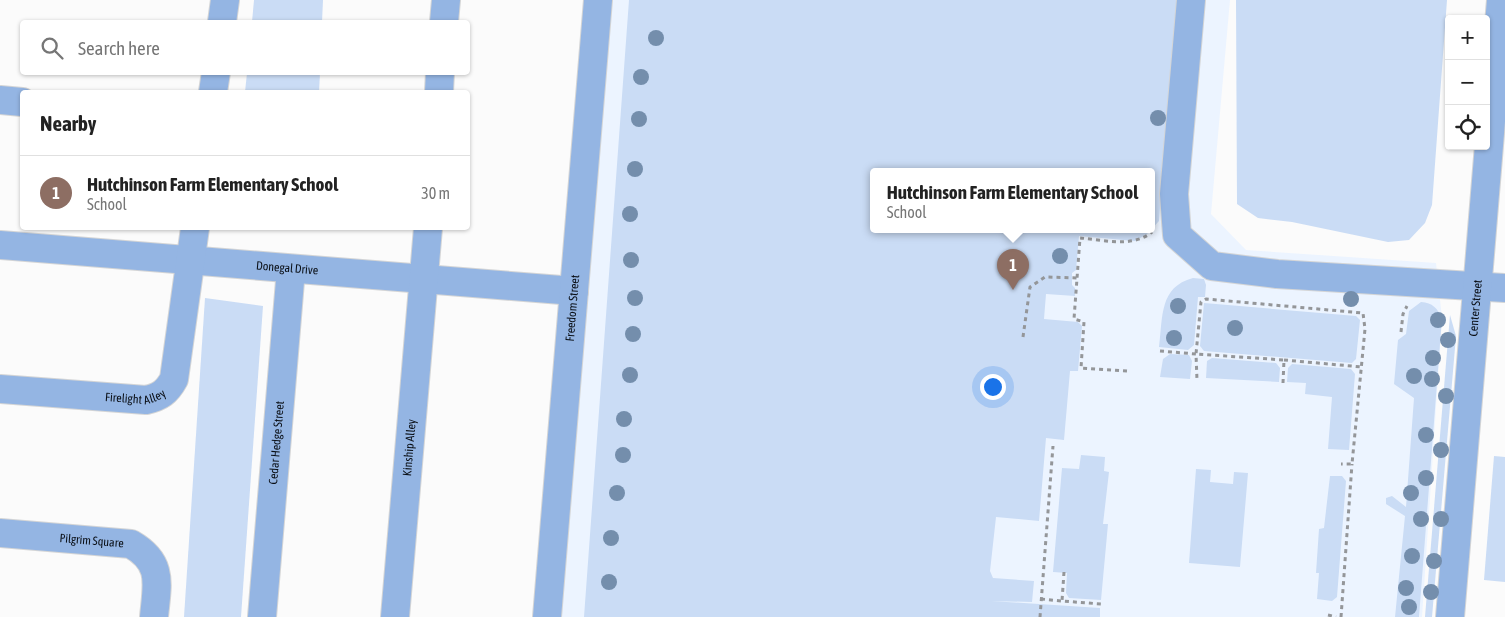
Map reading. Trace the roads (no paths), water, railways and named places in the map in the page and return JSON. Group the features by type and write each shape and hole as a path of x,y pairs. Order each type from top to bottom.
{"street":[{"path":"222,20 225,0"},
{"path":"444,20 446,0"},
{"name":"Freedom Street","path":"547,617 598,0"},
{"path":"1191,0 1174,194 1177,235 1212,266 1277,274 1505,288"},
{"name":"Center Street","path":"1450,617 1501,0"},
{"path":"213,90 216,75"},
{"path":"439,90 440,75"},
{"path":"0,100 20,102"},
{"path":"190,260 195,230"},
{"name":"Kinship Alley","path":"395,617 428,230"},
{"name":"Donegal Drive","path":"0,245 574,291"},
{"name":"Firelight Alley","path":"0,389 146,400 158,397 169,388 174,379 190,260"},
{"name":"Cedar Hedge Street","path":"262,617 291,269"},
{"name":"Pilgrim Square","path":"0,533 130,544 144,552 152,562 157,574 154,617"}],"place":[{"name":"Hutchinson Farm Elementary School","path":"1013,290"}]}
